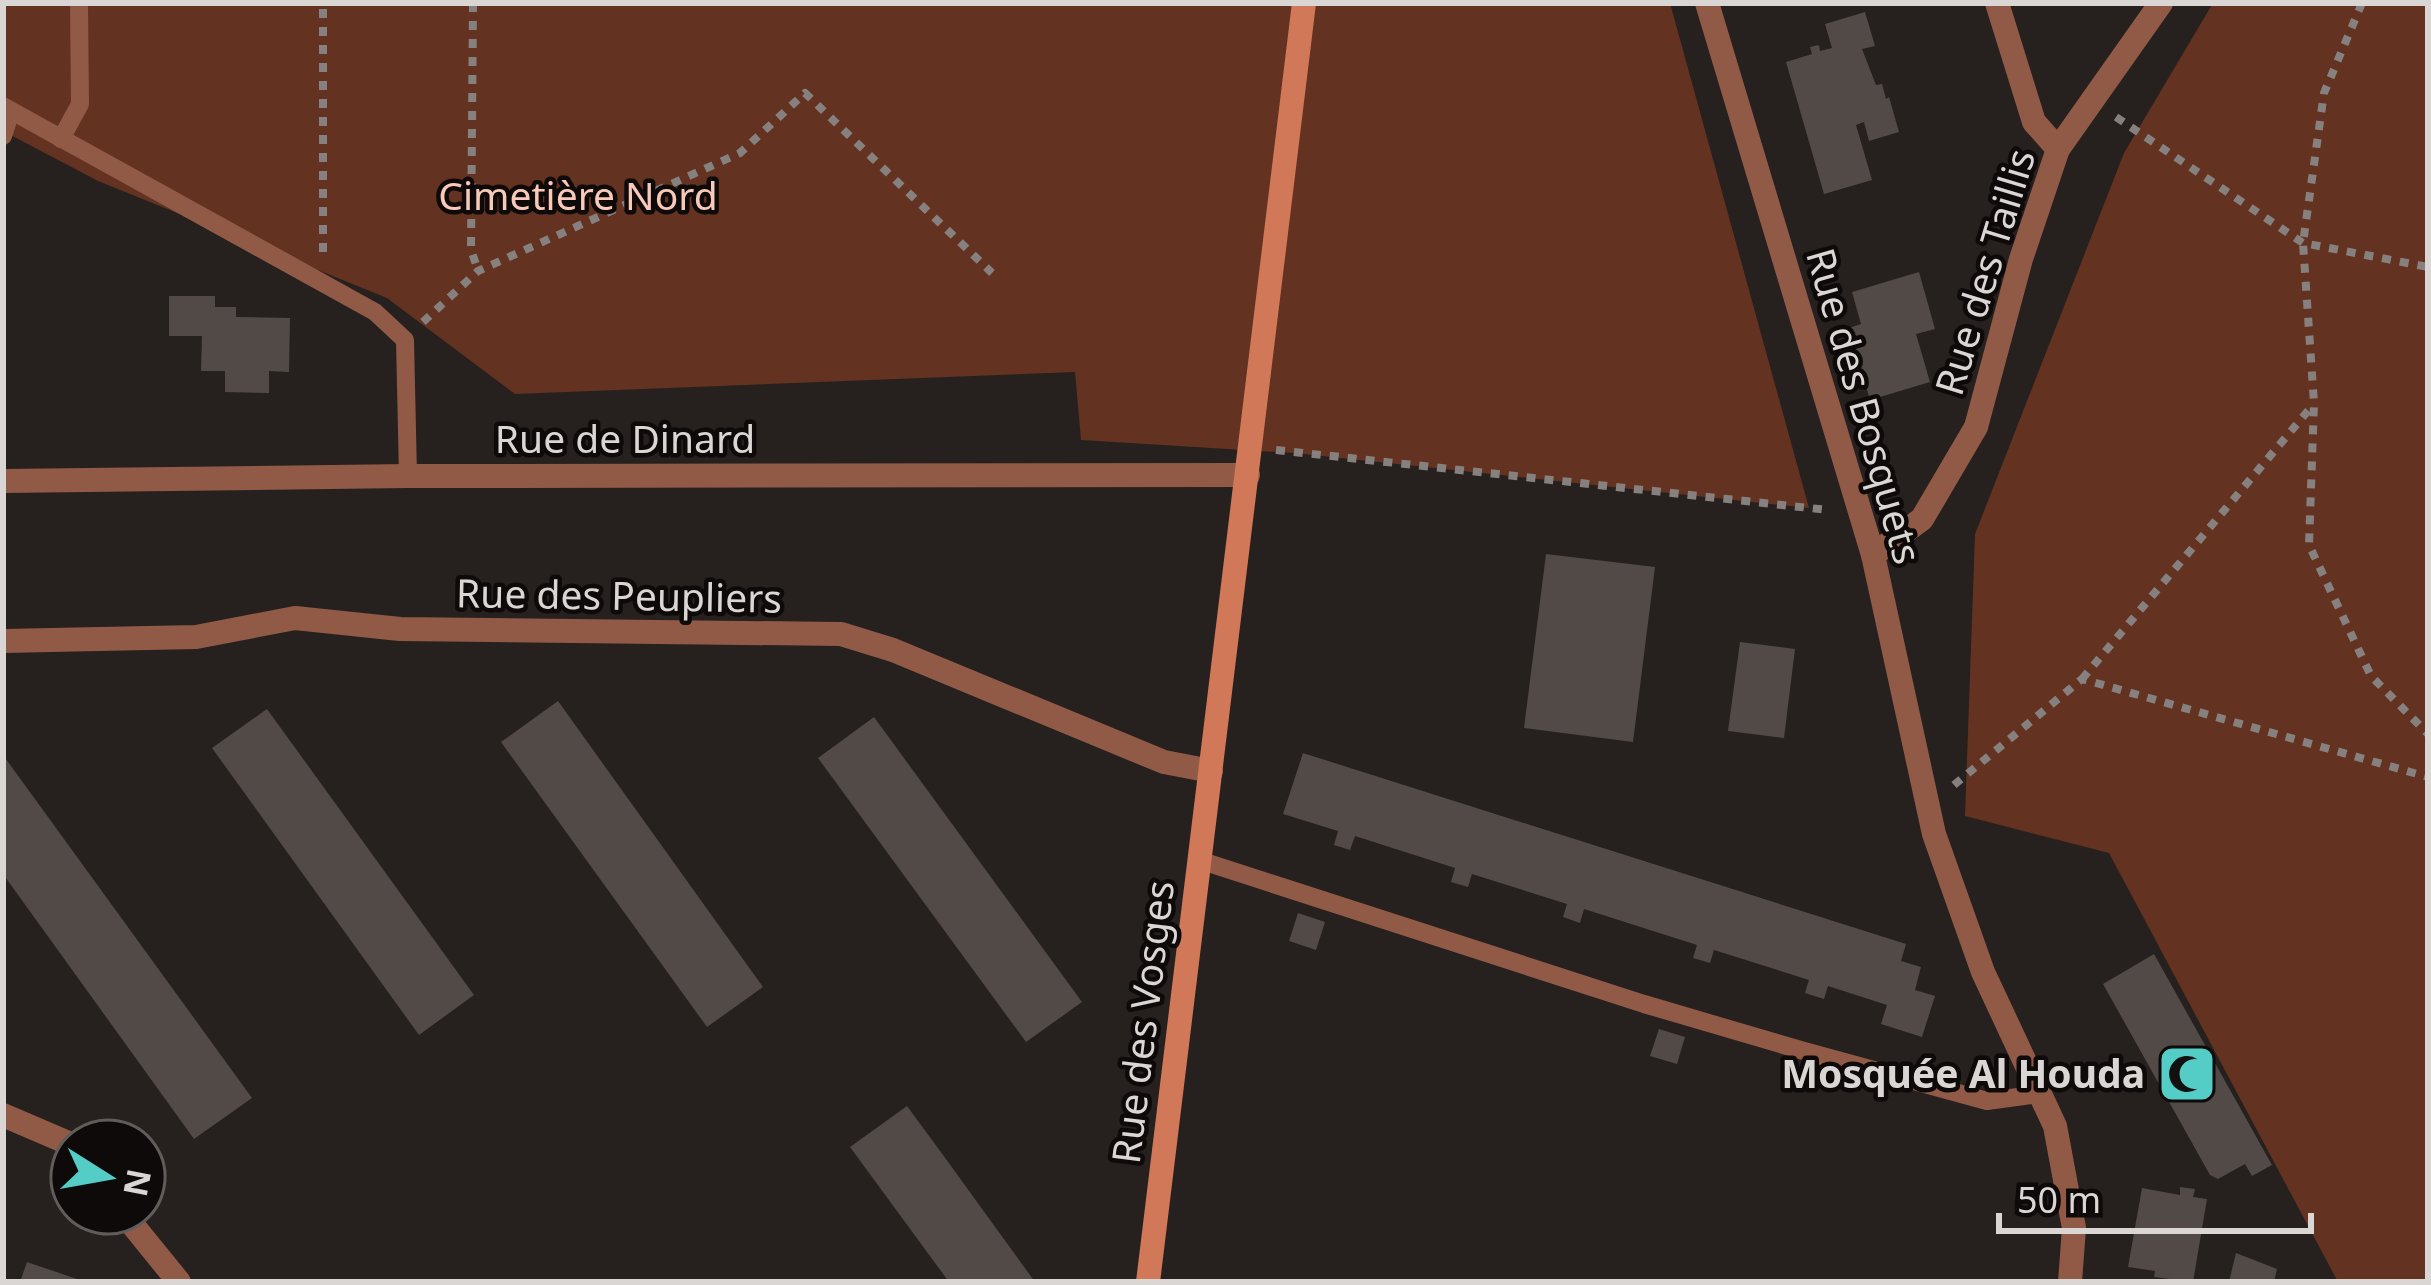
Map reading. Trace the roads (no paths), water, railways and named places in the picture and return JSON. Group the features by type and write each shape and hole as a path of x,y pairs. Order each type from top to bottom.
{"main road":[{"name":"Rue des Vosges","path":"1148,1282 1304,3"}],"street":[{"name":"Rue des Bosquets","path":"1707,3 1873,555 1934,834 1983,972 2055,1126 2074,1228 2070,1282"},
{"path":"1996,3 2034,122 2058,149"},
{"name":"Rue des Taillis","path":"1873,555 1922,519 1976,427 2021,259 2058,149 2161,3"},
{"name":"Rue de Dinard","path":"3,482 408,476 1248,476"},
{"name":"Rue des Peupliers","path":"3,641 196,637 295,618 400,629 841,634 893,650 1164,762 1211,771"},
{"path":"3,1115 48,1135"},
{"path":"142,1237 179,1282"}],"lane":[{"path":"61,140 80,104 79,3"},
{"path":"3,136 7,108 375,312 404,340 408,476"},
{"path":"1199,860 1804,1051 1987,1100 2040,1094"}],"place":[{"name":"Mosquée Al Houda","path":"2187,1074"}],"park label":[{"name":"Cimetière Nord","path":"578,196"}]}
